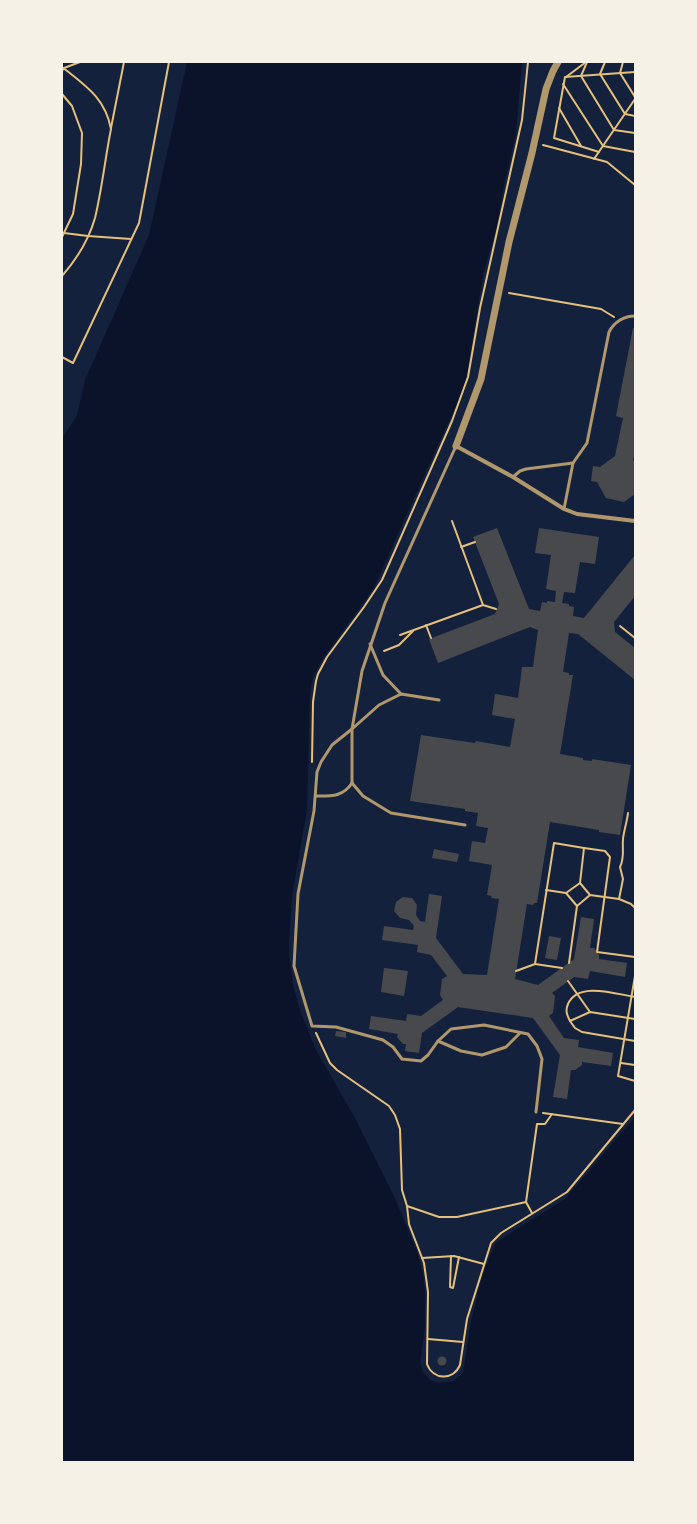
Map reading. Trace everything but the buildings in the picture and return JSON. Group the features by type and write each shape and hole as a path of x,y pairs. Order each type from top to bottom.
{"street":[{"path":"558,62 546,89 536,139 509,242 481,378 456,446 513,477 564,510 577,514 635,521"}],"lane":[{"path":"564,510 573,463 587,443 608,332 620,320 635,316"},
{"path":"456,446 386,603 370,644 359,684 352,729 352,783 363,796 391,813 465,825"},
{"path":"513,477 520,471 526,469 573,463"},
{"path":"370,644 383,675 401,694"},
{"path":"439,700 401,694 379,705 332,745 320,762 317,772 314,811 298,894 294,966 312,1026 336,1027 383,1040 393,1047 402,1059 421,1061 428,1055 438,1041 451,1029 484,1025 528,1034 537,1046 542,1059 536,1112"},
{"path":"316,796 336,796 344,792 352,783"},
{"path":"438,1041 461,1051 482,1055 506,1047 520,1033"}],"path":[{"path":"63,68 80,62"},
{"path":"62,276 72,264 88,236 94,218 124,62"},
{"path":"62,357 73,363 139,223 169,62"},
{"path":"312,764 313,702 318,674 328,657 382,580 452,420 468,377 480,308 522,120 528,62"},
{"path":"581,76 586,62"},
{"path":"586,62 565,77 554,138 599,152"},
{"path":"600,74 605,62"},
{"path":"594,159 635,98 620,73 623,62"},
{"path":"63,68 90,89 101,102 108,116 111,130"},
{"path":"565,77 635,72"},
{"path":"600,74 625,114 635,116"},
{"path":"581,76 614,130"},
{"path":"563,84 603,146 635,152"},
{"path":"62,94 72,106 82,133 81,164 73,214 62,237"},
{"path":"559,108 582,147"},
{"path":"614,130 635,133"},
{"path":"543,145 607,162 635,185"},
{"path":"64,233 131,239"},
{"path":"510,293 601,309 620,320"},
{"path":"452,521 483,604"},
{"path":"461,547 475,542"},
{"path":"400,635 483,604 496,609"},
{"path":"426,625 431,638"},
{"path":"620,626 635,638"},
{"path":"384,651 399,645 413,630"},
{"path":"619,899 623,879 620,867 623,862 623,840 628,813"},
{"path":"535,964 554,843 605,851 610,857 597,952 635,957"},
{"path":"584,848 580,882 590,895 619,899 631,904 635,908"},
{"path":"566,893 580,882"},
{"path":"546,890 566,893 577,906"},
{"path":"569,963 577,906 590,895"},
{"path":"516,971 535,964 562,968"},
{"path":"635,976 618,1076 635,1081"},
{"path":"568,981 590,1012"},
{"path":"635,997 592,990 580,992 570,999 566,1014 575,1028 582,1032 635,1042"},
{"path":"570,1022 590,1012 635,1019"},
{"path":"312,1026 330,1063 337,1070 389,1106 395,1115 400,1129 402,1190 407,1206 409,1224 424,1263 428,1292 427,1364 428,1368 437,1376 444,1377 454,1374 458,1370 467,1320 491,1243 501,1233 567,1192 635,1110"},
{"path":"621,1063 635,1065"},
{"path":"536,1112 623,1124"},
{"path":"532,1213 526,1202 537,1124 546,1124 552,1114"},
{"path":"407,1206 439,1217 457,1217 526,1202"},
{"path":"422,1258 451,1256 484,1264"},
{"path":"451,1256 450,1287 453,1288 459,1257"},
{"path":"451,1268 456,1269"},
{"path":"450,1279 454,1280"},
{"path":"428,1339 463,1342"}],"water":[{"path":"187,62 522,62 516,134 505,181 497,226 483,275 467,374 462,392 374,588 322,660 313,677 310,693 307,809 292,896 289,952 293,985 301,1013 316,1050 355,1118 393,1194 417,1251 423,1274 425,1291 425,1327 420,1363 423,1372 430,1380 439,1383 453,1381 463,1373 471,1321 483,1273 495,1244 565,1199 635,1117 635,1462 62,1462 62,446 63,437 77,415 85,380 149,235"}]}
